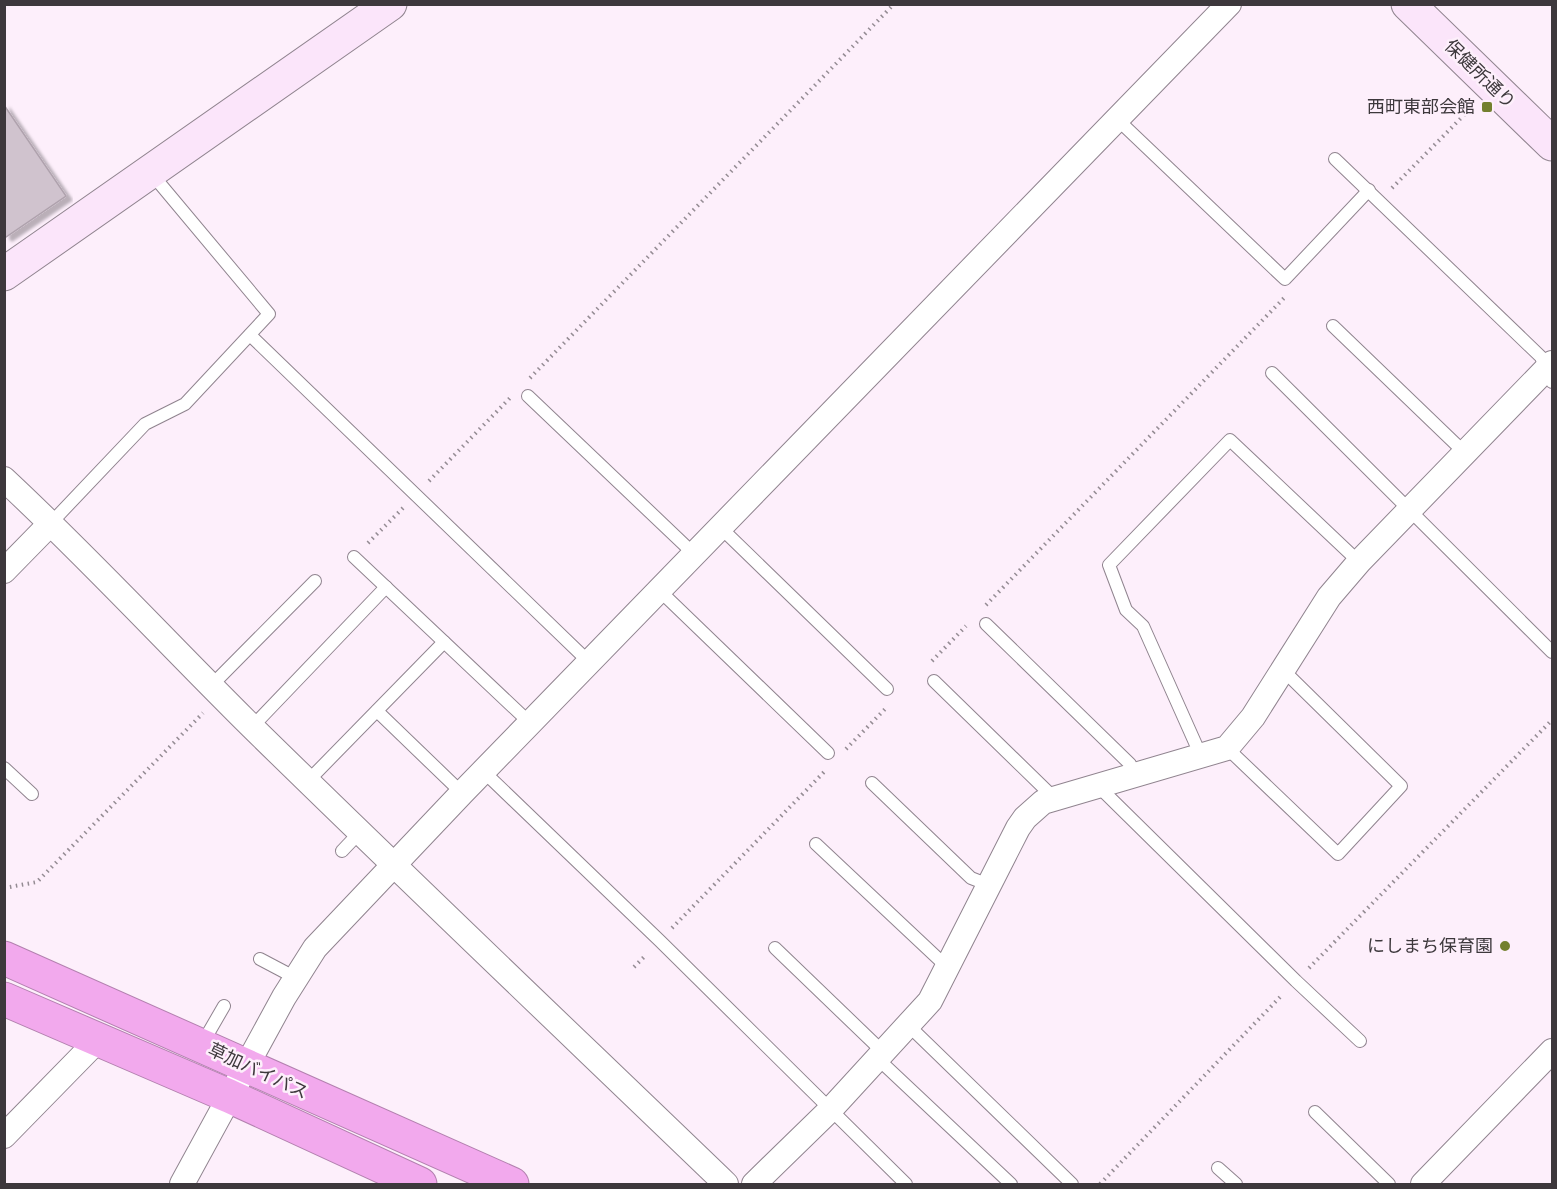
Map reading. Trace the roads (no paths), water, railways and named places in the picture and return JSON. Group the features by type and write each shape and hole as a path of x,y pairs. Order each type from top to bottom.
{"highway":[{"name":"草加バイパス","path":"4,958 512,1185"},
{"name":"草加バイパス","path":"4,999 229,1096 420,1185"}],"street":[{"path":"4,274 390,4"},
{"path":"182,1185 229,1096 315,948 483,771 1229,4"},
{"name":"保健所通り","path":"1408,4 1552,144"},
{"path":"754,1185 831,1109 930,1001 1025,818 1042,802 1227,748 1253,717 1329,597 1359,562 1465,453 1550,372"},
{"path":"4,479 51,523 216,691 393,865 726,1185"},
{"path":"4,571 51,523"},
{"path":"4,1136 97,1041"},
{"path":"1423,1185 1552,1051"}],"lane":[{"path":"1117,119 1285,279 1369,190"},
{"path":"1335,159 1541,357 1550,372"},
{"path":"51,523 145,424 185,404 269,314 150,172"},
{"path":"1333,326 1465,453"},
{"path":"250,335 589,662"},
{"path":"1272,373 1552,652"},
{"path":"526,391 694,554"},
{"path":"1201,756 1143,626 1126,610 1109,565 1230,440 1359,562"},
{"path":"720,527 887,689"},
{"path":"354,557 530,723"},
{"path":"216,691 315,581"},
{"path":"252,727 386,587"},
{"path":"659,590 828,753"},
{"path":"986,624 1130,764 1134,775"},
{"path":"308,781 444,642"},
{"path":"1227,748 1338,854 1401,786 1283,670"},
{"path":"934,681 1048,792 1052,799"},
{"path":"377,711 462,793"},
{"path":"4,768 32,794"},
{"path":"483,771 660,941 906,1185"},
{"path":"872,783 971,878 989,885"},
{"path":"1098,786 1360,1041"},
{"path":"342,851 360,832"},
{"path":"816,844 947,967"},
{"path":"775,948 1011,1185"},
{"path":"260,958 296,978"},
{"path":"201,1045 224,1006"},
{"path":"908,1025 1072,1185"},
{"path":"1315,1112 1389,1185"},
{"path":"1218,1168 1236,1185"}],"place":[{"name":"西町東部会館","path":"1487,107"},
{"name":"にしまち保育園","path":"1505,946"}]}
